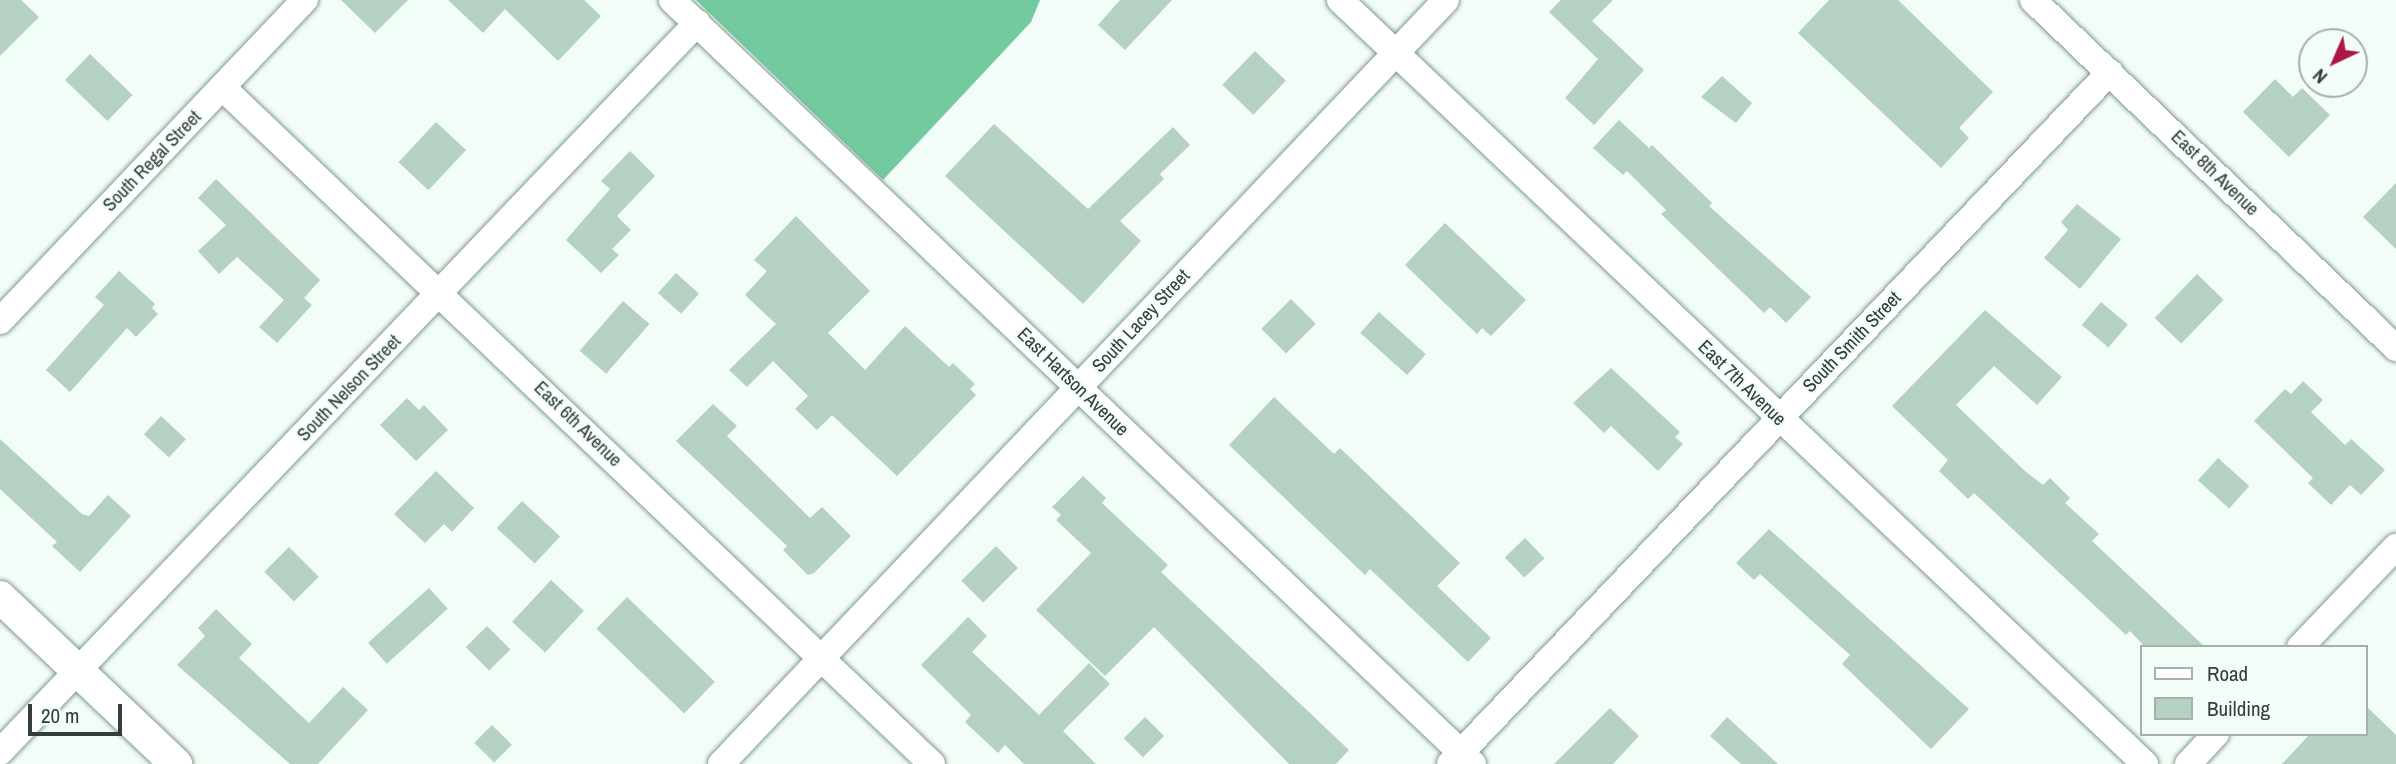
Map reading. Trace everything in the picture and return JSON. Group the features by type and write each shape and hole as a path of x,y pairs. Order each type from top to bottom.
{"street":[{"name":"South Regal Street","path":"0,321 304,0"},
{"name":"East Hartson Avenue","path":"672,0 1078,387 1462,760"},
{"name":"East 7th Avenue","path":"1340,0 2145,764"},
{"name":"South Lacey Street","path":"721,764 1446,0"},
{"name":"East 8th Avenue","path":"2034,0 2396,348"},
{"name":"South Nelson Street","path":"0,752 696,23"},
{"name":"South Smith Street","path":"1462,760 1779,418 2110,72"},
{"name":"East 6th Avenue","path":"222,87 932,764"},
{"path":"2302,645 2396,547"},
{"path":"0,597 176,764"},
{"path":"2188,764 2214,736"}],"green space":[{"path":"696,0 1040,0 1031,22 883,180"}],"building":[{"path":"0,0 21,0 39,17 0,56"},
{"path":"341,0 408,0 375,33"},
{"path":"448,0 584,0 601,16 558,61 505,9 483,33"},
{"path":"1120,0 1172,0 1125,50 1098,25"},
{"path":"1561,0 1613,0 1592,21 1644,70 1594,125 1565,98 1598,59 1549,12"},
{"path":"1829,0 1898,0 1993,92 1959,128 1969,138 1941,168 1798,33"},
{"path":"1255,51 1286,81 1253,115 1222,85"},
{"path":"90,54 132,95 107,121 65,80"},
{"path":"1722,76 1752,103 1736,123 1701,97"},
{"path":"2275,79 2293,97 2298,92 2298,98 2312,98 2330,115 2289,157 2243,112"},
{"path":"1619,120 1649,148 1652,145 1712,203 1709,206 1811,297 1786,323 1770,307 1764,313 1661,214 1666,210 1627,171 1623,175 1593,148"},
{"path":"436,122 466,150 428,190 398,162"},
{"path":"994,124 1088,209 1173,127 1190,145 1160,174 1164,179 1120,221 1141,241 1083,304 945,176"},
{"path":"630,151 655,176 617,216 631,230 612,249 619,255 601,273 566,240 610,189 601,181"},
{"path":"216,179 320,280 304,298 312,305 277,343 259,327 284,300 237,257 219,274 198,251 226,225 198,198"},
{"path":"2396,183 2396,249 2363,217"},
{"path":"2077,204 2121,239 2080,289 2044,258 2068,230 2061,222"},
{"path":"796,216 870,291 828,333 865,370 905,326 949,367 953,363 975,384 970,389 976,395 897,476 832,415 817,430 795,409 808,396 773,361 747,387 729,370 776,324 745,295 767,271 754,260"},
{"path":"1445,223 1526,300 1491,336 1482,328 1477,334 1405,265"},
{"path":"119,271 155,304 152,308 158,314 136,337 127,328 70,392 46,370 104,305 95,297"},
{"path":"676,273 699,294 681,314 658,293"},
{"path":"2197,274 2224,300 2181,344 2155,318"},
{"path":"1291,299 1316,324 1286,353 1261,329"},
{"path":"623,301 649,324 606,374 580,351"},
{"path":"2101,302 2128,324 2109,347 2082,325"},
{"path":"1985,310 2062,377 2037,405 1994,366 1956,405 2026,472 2043,485 2050,478 2070,498 2065,503 2099,534 2092,541 2203,645 2143,645 2130,631 2126,635 1974,493 1968,499 1939,471 1948,460 1892,406"},
{"path":"1379,312 1426,354 1407,375 1360,333"},
{"path":"1611,368 1680,432 1675,437 1683,444 1658,471 1611,426 1604,433 1573,403"},
{"path":"2303,381 2323,400 2311,412 2345,445 2351,439 2385,470 2361,495 2350,485 2331,505 2308,483 2313,478 2254,421 2285,389 2291,394"},
{"path":"1274,397 1334,454 1340,448 1460,563 1437,586 1491,638 1468,662 1370,569 1365,575 1229,445"},
{"path":"407,398 419,410 424,405 448,430 416,461 380,425"},
{"path":"713,404 737,426 727,436 810,518 822,507 851,536 814,573 808,575 783,550 787,546 676,441"},
{"path":"161,416 186,439 169,457 144,434"},
{"path":"0,439 82,514 89,516 108,495 131,516 80,572 52,546 57,542 0,489"},
{"path":"2218,458 2249,486 2229,508 2198,480"},
{"path":"436,471 474,508 452,532 444,524 425,543 394,514"},
{"path":"1083,476 1106,498 1102,503 1168,565 1161,572 1349,750 1336,764 1289,764 1154,627 1105,676 1036,610 1091,553 1056,520 1061,515 1052,507"},
{"path":"522,501 560,536 535,564 497,528"},
{"path":"1769,529 1969,709 1931,749 1842,664 1850,655 1760,574 1754,580 1736,563"},
{"path":"1525,538 1544,558 1524,578 1505,557"},
{"path":"996,546 1018,568 983,603 961,581"},
{"path":"289,547 319,577 294,601 264,572"},
{"path":"551,580 584,611 545,652 512,622"},
{"path":"429,588 448,609 387,664 368,643"},
{"path":"627,597 715,682 684,713 596,629"},
{"path":"216,609 252,644 239,658 309,723 343,687 368,710 318,764 290,764 177,665 205,636 198,628"},
{"path":"968,617 987,636 972,652 1039,715 1089,663 1110,684 1063,731 1096,764 1024,764 1005,745 998,753 965,722 971,715 921,665"},
{"path":"487,626 510,649 489,671 466,647"},
{"path":"1610,708 1639,736 1613,764 1554,764"},
{"path":"2368,708 2396,735 2396,764 2282,764 2308,736 2368,736"},
{"path":"1145,717 1164,736 1143,757 1124,738"},
{"path":"1727,717 1778,764 1741,764 1710,736"},
{"path":"492,725 512,745 494,762 474,743"}]}
